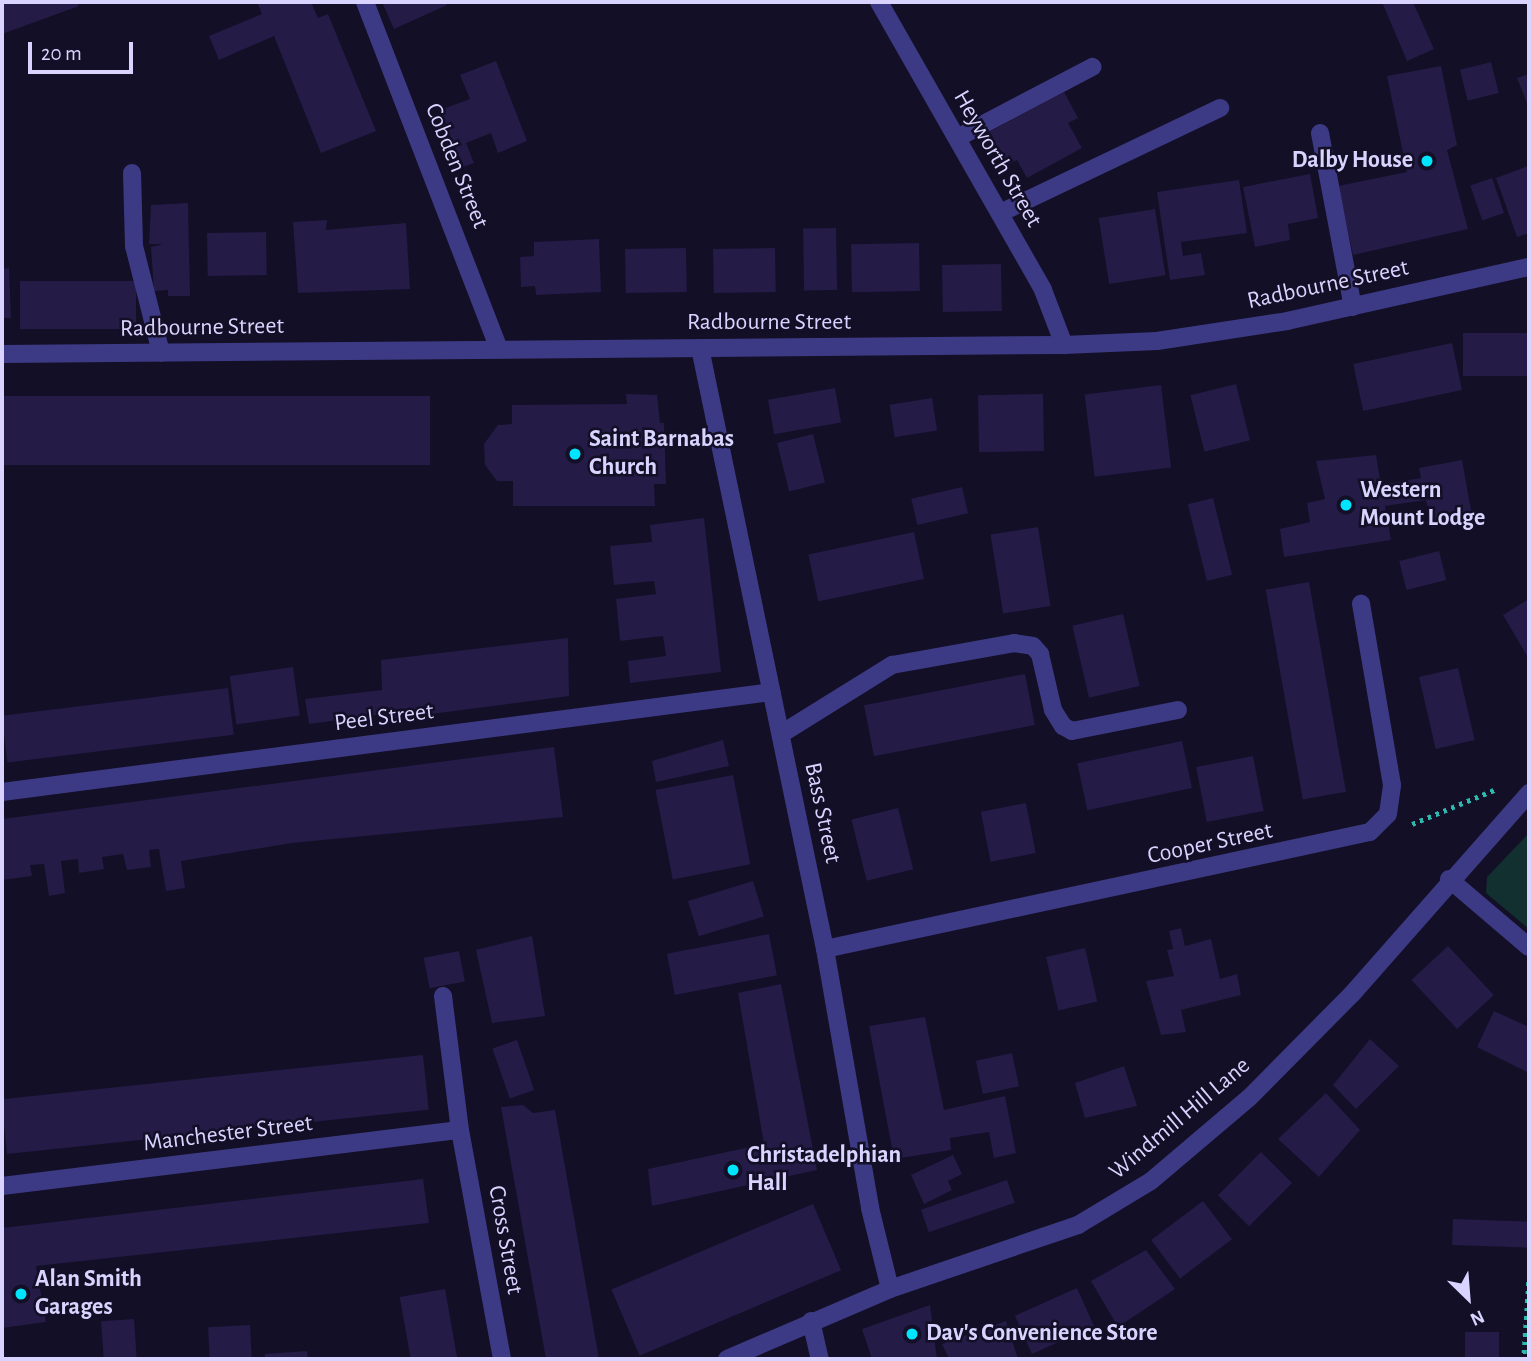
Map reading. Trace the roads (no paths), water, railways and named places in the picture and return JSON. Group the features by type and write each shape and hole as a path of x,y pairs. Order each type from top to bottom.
{"street":[{"name":"Cobden Street","path":"365,2 499,349"},
{"name":"Heyworth Street","path":"879,2 1043,290 1064,345"},
{"path":"957,138 1092,67"},
{"path":"1000,213 1220,108"},
{"path":"1320,133 1353,307"},
{"path":"132,173 134,246 161,353"},
{"name":"Radbourne Street","path":"2,355 1064,345 1157,341 1353,307 1529,267"},
{"name":"Bass Street","path":"700,348 825,949 870,1208 890,1289"},
{"name":"Cooper Street","path":"825,949 1370,832 1388,814 1392,785 1361,604"},
{"path":"781,734 892,666 1014,643 1033,646 1040,654 1057,720 1072,731 1178,710"},
{"name":"Peel Street","path":"2,792 772,692"},
{"name":"Windmill Hill Lane","path":"727,1359 890,1289 1078,1225 1151,1181 1249,1098 1324,1022 1449,879 1529,793"},
{"path":"1449,879 1529,947"},
{"name":"Cross Street","path":"443,996 460,1130 502,1359"},
{"name":"Manchester Street","path":"2,1186 460,1130"},
{"path":"811,1321 820,1359"}],"place":[{"name":"Dalby House","path":"1427,161"},
{"name":"Saint Barnabas Church","path":"575,454"},
{"name":"Western Mount Lodge","path":"1346,505"},
{"name":"Christadelphian Hall","path":"733,1170"},
{"name":"Alan Smith Garages","path":"21,1294"},
{"name":"Dav's Convenience Store","path":"912,1334"}]}
